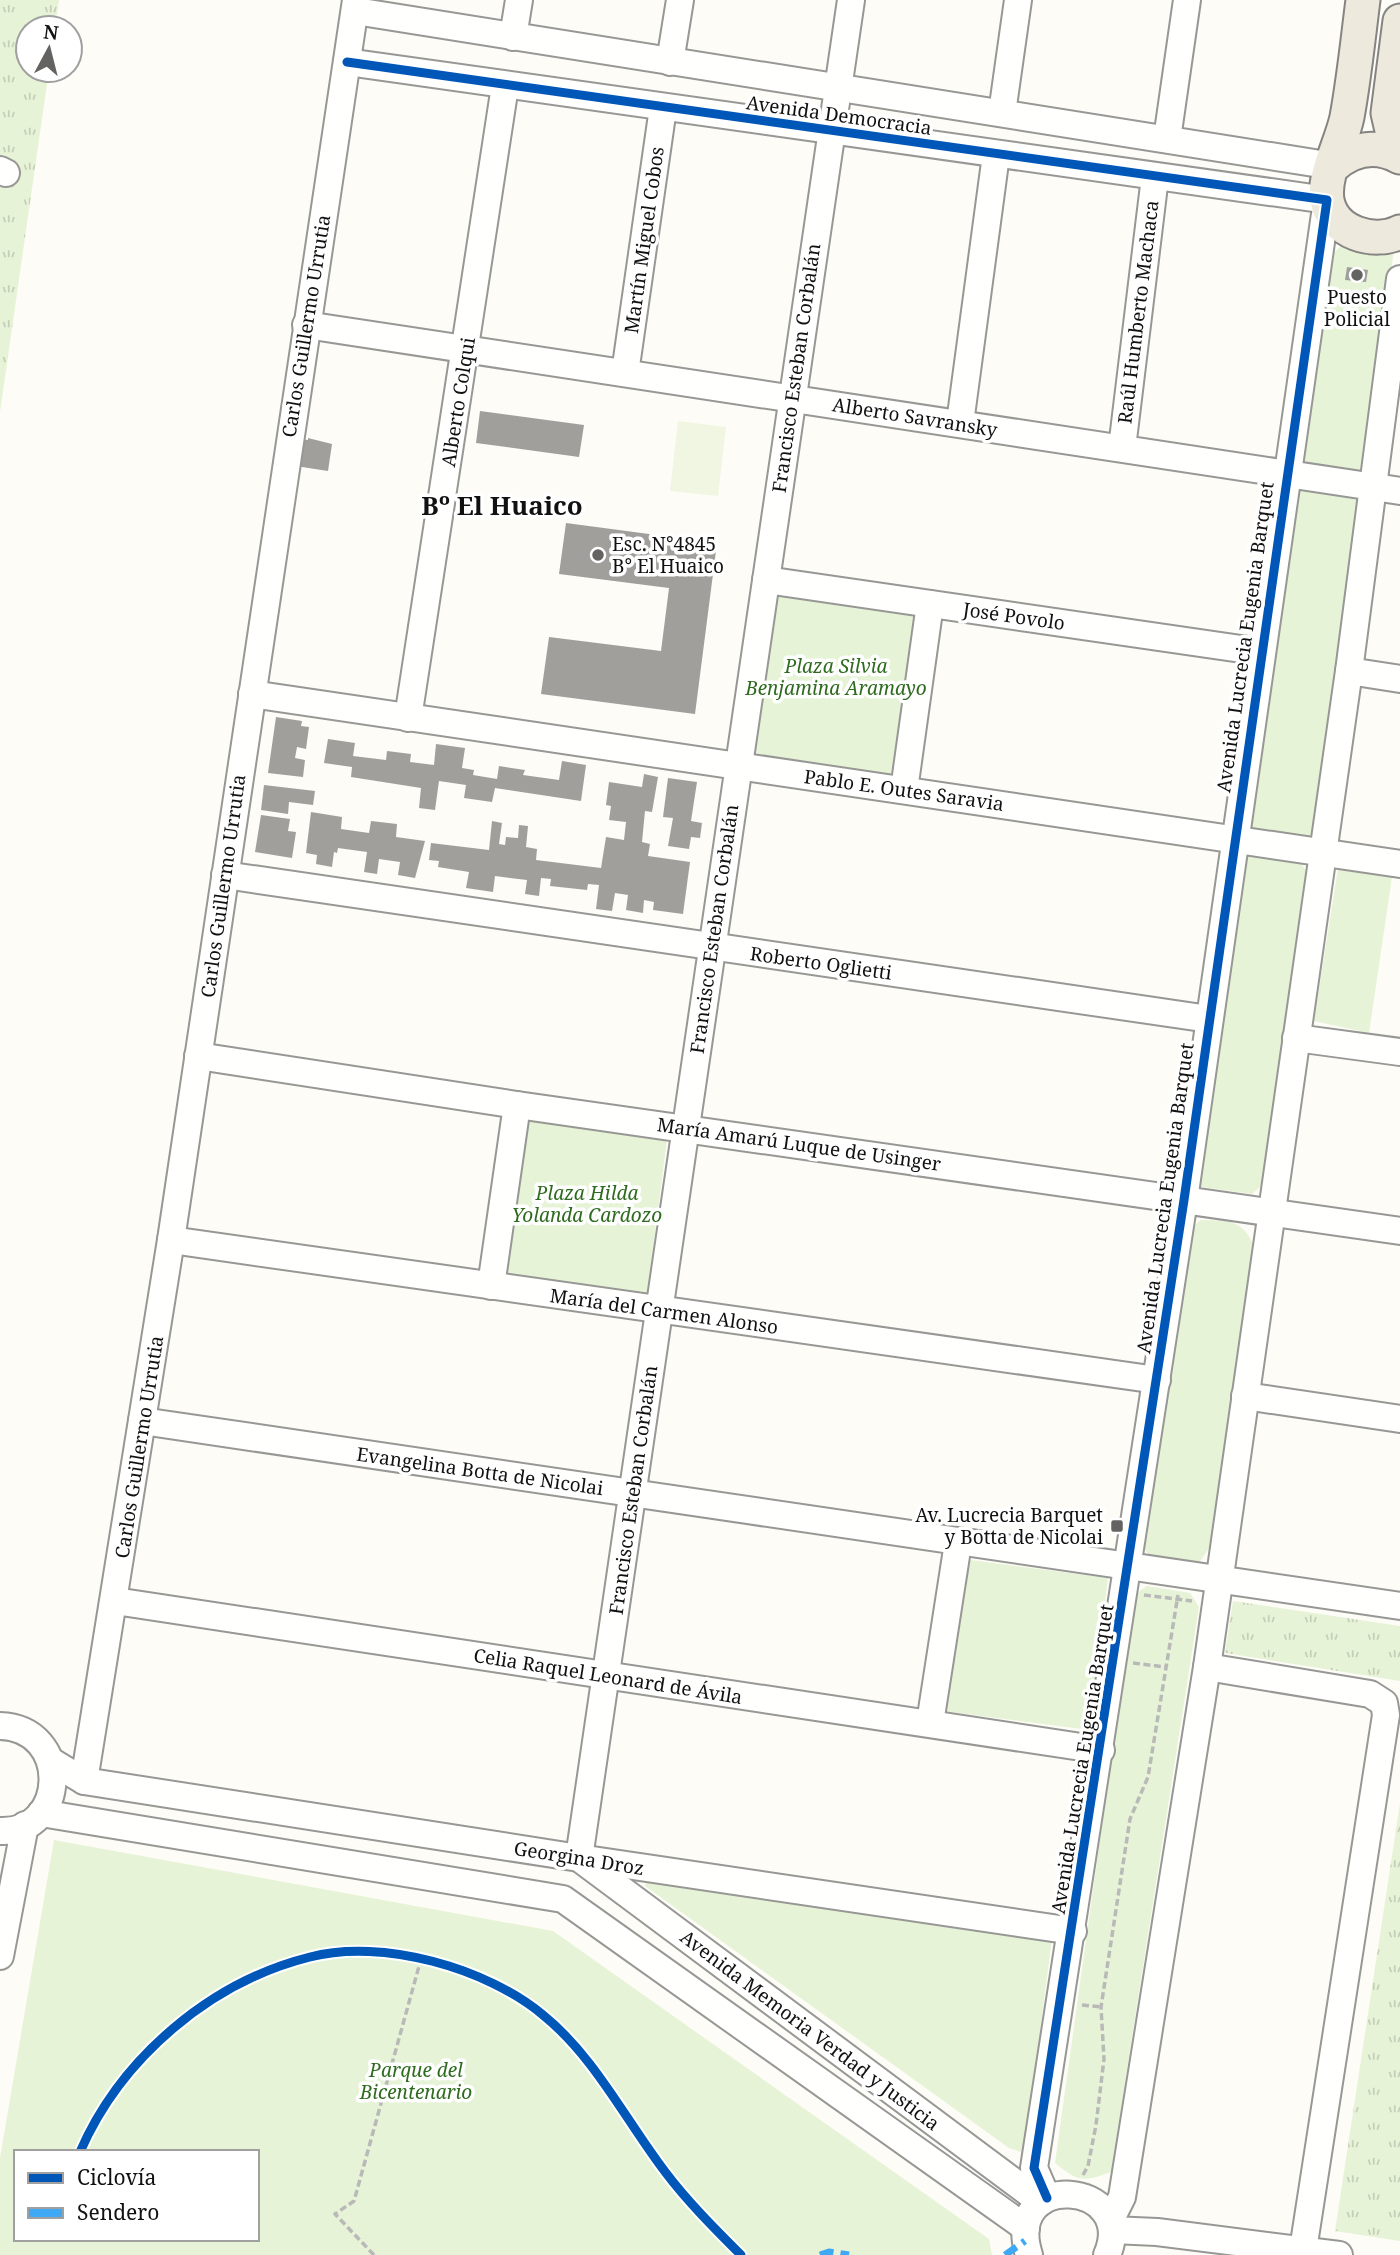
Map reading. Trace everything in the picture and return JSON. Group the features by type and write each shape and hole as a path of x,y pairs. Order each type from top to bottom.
{"main road":[{"name":"Avenida Lucrecia Eugenia Barquet","path":"1327,200 1333,166 1347,117 1363,0"},
{"path":"1399,157 1388,113 1400,21"},
{"path":"1333,166 1357,151 1385,150 1399,157"},
{"path":"1327,200 1334,215 1345,227 1359,235 1375,238 1400,232"}],"street":[{"path":"513,37 519,0"},
{"path":"670,62 680,0"},
{"name":"Francisco Esteban Corbalán","path":"579,1858 850,0"},
{"path":"1002,113 1018,0"},
{"path":"1167,139 1187,0"},
{"name":"Avenida Democracia","path":"356,6 513,37 1333,166"},
{"name":"Carlos Guillermo Urrutia","path":"85,1777 171,1240 306,325 356,6"},
{"name":"Avenida Democracia","path":"346,62 1327,200"},
{"name":"Alberto Colqui","path":"408,718 505,86"},
{"name":"Martín Miguel Cobos","path":"625,373 663,108"},
{"path":"960,423 996,155"},
{"name":"Raúl Humberto Machaca","path":"1122,448 1155,177"},
{"name":"Avenida Lucrecia Eugenia Barquet","path":"1044,2200 1034,2168 1073,1931 1184,1200 1327,200"},
{"path":"1110,2235 1122,2197 1208,1667 1349,671 1387,489 1400,279"},
{"name":"Alberto Savransky","path":"306,325 1387,489"},
{"name":"José Povolo","path":"765,580 1262,652"},
{"path":"904,790 930,604"},
{"path":"1349,671 1400,679"},
{"name":"Pablo E. Outes Saravia","path":"252,694 1400,864"},
{"name":"Roberto Oglietti","path":"225,875 1209,1020"},
{"path":"1296,1038 1400,1052"},
{"name":"María Amarú Luque de Usinger","path":"198,1056 517,1105 1400,1231"},
{"path":"491,1286 517,1105"},
{"name":"María del Carmen Alonso","path":"171,1240 1157,1380"},
{"path":"1245,1396 1400,1419"},
{"name":"Evangelina Botta de Nicolai","path":"142,1421 958,1543 1127,1581 1400,1606"},
{"path":"930,1723 958,1543"},
{"name":"Celia Raquel Leonard de Ávila","path":"115,1601 1101,1750"},
{"path":"1208,1667 1370,1694 1384,1703 1386,1715 1303,2250"},
{"path":"0,1726 29,1733 42,1745 51,1761 53,1788 22,1823 0,1956"},
{"name":"Georgina Droz","path":"51,1761 85,1777 579,1858 1073,1931"},
{"name":"Avenida Memoria Verdad y Justicia","path":"22,1823 563,1899 1026,2228"},
{"name":"Avenida Memoria Verdad y Justicia","path":"579,1858 1044,2200"},
{"path":"1030,2255 1026,2228 1034,2210 1044,2200 1065,2193 1084,2195 1100,2205 1110,2235"},
{"path":"1110,2235 1339,2255"}],"path":[{"path":"1127,1581 1218,1591"},
{"path":"1078,2182 1088,2166 1096,2125 1104,2059 1101,2007 1130,1819 1148,1777 1179,1587"},
{"path":"1114,1661 1165,1667"},
{"path":"374,2255 335,2214 354,2202 426,1960 407,1957"}],"green space":[{"path":"0,0 59,0 57,14 14,14 14,84 47,84 0,412"},
{"path":"1348,240 1394,250 1312,837 1248,828 1332,254"},
{"path":"678,421 726,427 718,496 670,491"},
{"name":"Plaza Silvia Benjamina Aramayo","path":"766,580 930,604 904,790 738,766"},
{"path":"1249,854 1299,860 1310,877 1261,1186 1252,1194 1202,1187 1194,1178 1241,865"},
{"path":"1338,868 1392,877 1369,1033 1314,1021"},
{"name":"Plaza Hilda Yolanda Cardozo","path":"526,1113 668,1132 647,1295 505,1277"},
{"path":"1200,1220 1227,1221 1240,1226 1255,1248 1209,1548 1199,1563 1151,1559 1140,1542 1185,1236"},
{"path":"963,1559 1108,1578 1089,1730 943,1711"},
{"path":"1147,1586 1190,1593 1199,1607 1111,2172 1087,2179 1075,2177 1055,2163 1134,1595"},
{"path":"1233,1601 1400,1626 1400,1681 1225,1653"},
{"path":"1400,1803 1400,2241 1335,2231"},
{"name":"Parque del Bicentenario","path":"54,1840 553,1931 989,2239 992,2255 0,2255 0,2158"},
{"path":"648,1875 1052,1939 1025,2147 1021,2152 1009,2148 645,1886"}],"building":[{"name":"Puesto Policial","path":"1347,267 1368,270 1366,282 1345,280"},
{"path":"480,411 584,425 579,457 476,443"},
{"path":"293,438 308,438 332,444 328,471 289,465"},
{"path":"566,523 717,543 695,714 541,694 549,637 661,651 669,588 559,574"},
{"path":"276,717 302,721 301,726 309,727 306,749 297,747 295,758 305,760 303,777 268,773"},
{"path":"328,739 355,743 353,756 386,760 387,751 411,754 410,762 434,765 436,744 465,748 462,768 474,770 473,775 497,779 499,766 525,770 523,775 559,780 562,761 586,765 581,801 495,788 492,802 464,798 466,785 439,781 435,810 419,808 421,788 351,777 352,767 324,763"},
{"path":"644,774 658,777 652,812 645,811 642,842 650,844 648,856 690,862 683,914 653,910 654,902 644,900 643,913 626,910 628,895 615,893 612,911 596,909 599,885 588,884 587,890 550,886 551,879 541,878 539,896 525,894 527,880 495,876 493,892 466,888 469,872 438,867 439,861 429,860 431,843 489,850 492,821 502,823 499,844 505,845 506,837 518,838 519,825 528,826 526,847 537,849 536,860 601,868 606,837 624,840 626,822 609,820 611,806 606,805 609,782 642,787"},
{"path":"668,778 697,782 691,821 702,823 700,838 691,837 689,849 668,846 673,818 663,817"},
{"path":"264,785 315,791 313,805 289,802 288,814 261,810"},
{"path":"311,812 342,817 341,829 369,833 371,821 397,824 396,837 425,841 415,878 398,875 400,862 379,859 377,874 364,872 367,852 338,848 337,853 334,852 332,867 316,864 317,855 306,853"},
{"path":"261,815 290,819 288,831 296,832 292,858 255,852"}],"marked path":[{"path":"1005,2255 1025,2241"},
{"path":"820,2255 829,2252 849,2255"}],"cycle path":[{"path":"347,62 1327,200 1184,1200 1034,2168 1047,2198"},
{"path":"81,2150 119,2085 144,2056 204,2005 273,1969 310,1957 338,1952 369,1951 401,1955 432,1961 493,1983 543,2015 579,2050 674,2184 741,2255"}],"place":[{"name":"Puesto Policial","path":"1357,275"},
{"name":"Esc. N°4845 B° El Huaico","path":"598,555"},
{"name":"Av. Lucrecia Barquet y Botta de Nicolai","path":"1117,1526"}],"district":[{"name":"Bº El Huaico","path":"502,505"}]}
